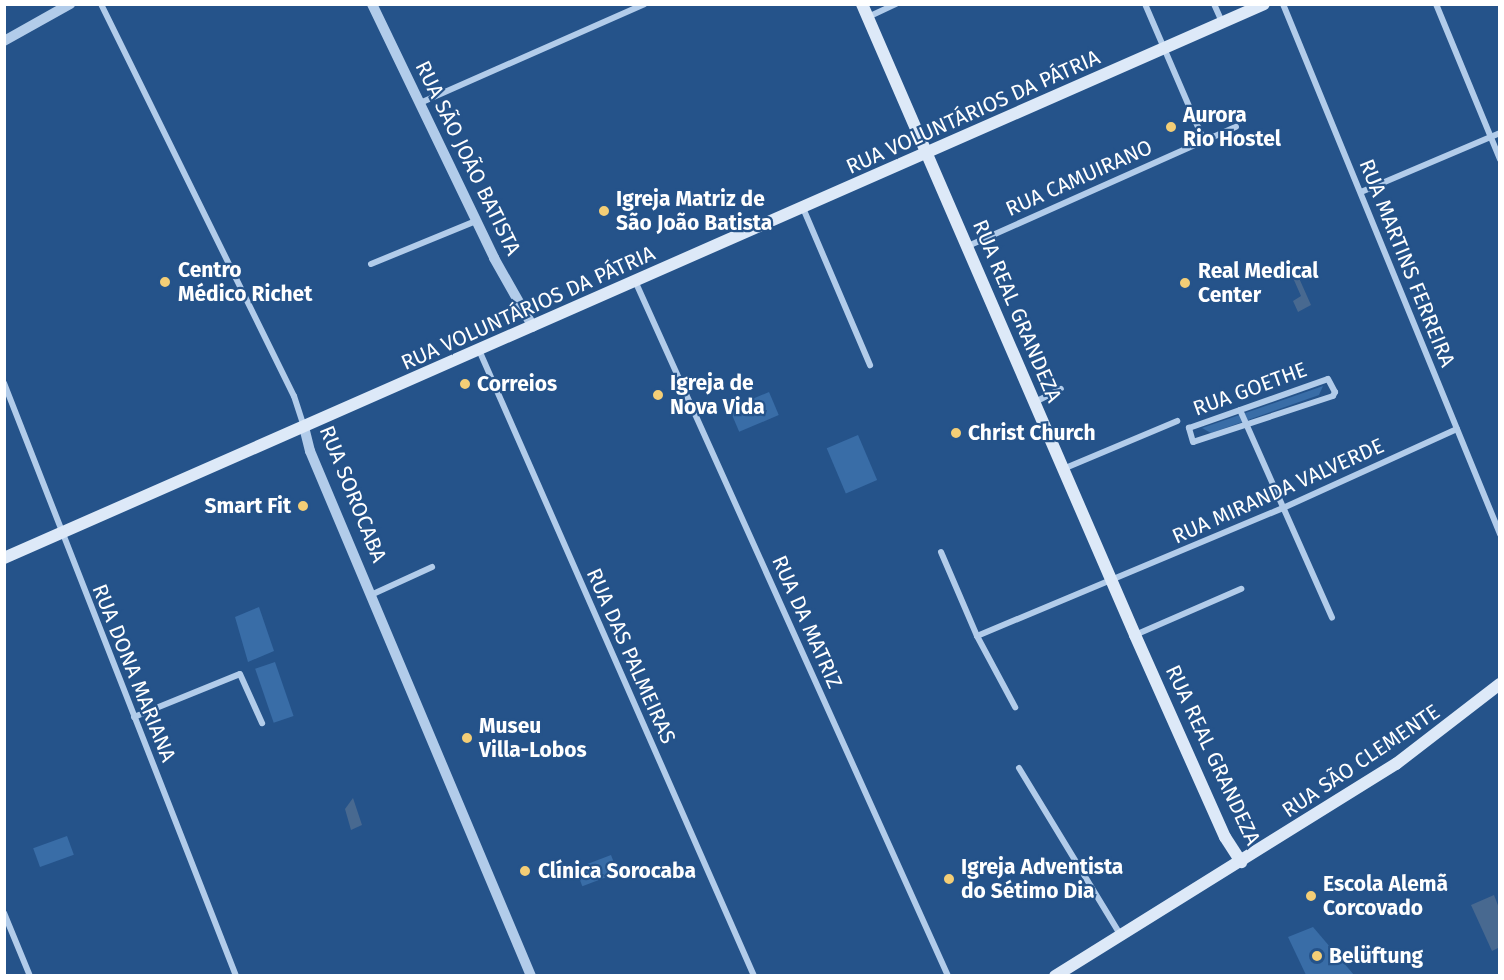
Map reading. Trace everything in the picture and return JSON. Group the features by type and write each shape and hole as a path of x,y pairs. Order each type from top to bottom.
{"main road":[{"name":"RUA REAL GRANDEZA","path":"862,4 1135,635 1225,837 1241,862"},
{"name":"RUA VOLUNTÁRIOS DA PÁTRIA","path":"4,558 636,283 1264,4"},
{"name":"RUA SÃO CLEMENTE","path":"1055,975 1396,764 1500,684"}],"street":[{"path":"4,41 70,4"},
{"name":"RUA SOROCABA","path":"101,4 294,396 310,451 531,975"},
{"name":"RUA SÃO JOÃO BATISTA","path":"372,4 476,221 532,327"},
{"path":"419,104 644,4"},
{"path":"868,17 896,4"},
{"path":"1145,4 1162,49 1204,141"},
{"path":"1214,4 1223,22"},
{"name":"RUA MARTINS FERREIRA","path":"1283,4 1362,192 1500,534"},
{"path":"1436,4 1500,159"},
{"name":"RUA CAMUIRANO","path":"968,246 1236,127"},
{"path":"1362,192 1500,132"},
{"path":"802,208 870,365"},
{"path":"371,264 476,221"},
{"name":"RUA DA MATRIZ","path":"636,283 948,975"},
{"name":"RUA DAS PALMEIRAS","path":"479,350 754,975"},
{"name":"RUA GOETHE","path":"1328,379 1335,392 1246,425 1197,443 1188,430 1328,379"},
{"name":"RUA DONA MARIANA","path":"4,382 236,975"},
{"path":"1035,402 1061,389"},
{"path":"1240,410 1332,618"},
{"path":"1063,469 1177,421"},
{"name":"RUA MIRANDA VALVERDE","path":"977,636 1095,586 1112,582 1457,429"},
{"path":"941,552 977,636 1015,707"},
{"path":"372,594 432,567"},
{"path":"1135,635 1241,589"},
{"path":"134,717 240,674 262,723"},
{"path":"1019,768 1121,936"},
{"path":"4,913 30,975"}],"shaded area":[{"path":"1291,260 1311,305 1298,312 1293,301 1301,296 1286,262"},
{"path":"1323,386 1319,395 1211,433 1202,428"},
{"path":"769,392 779,415 739,432 729,409"},
{"path":"858,435 877,480 846,493 827,448"},
{"path":"259,607 274,651 248,662 235,617"},
{"path":"275,662 294,716 274,723 255,669"},
{"path":"353,798 362,825 351,830 345,809"},
{"path":"67,836 74,855 40,867 33,848"},
{"path":"611,855 618,873 582,886 576,869"},
{"path":"1494,895 1499,908 1500,947 1492,951 1471,905"},
{"name":"Belüftung","path":"1313,927 1354,975 1306,975 1288,937"}],"place":[{"name":"Aurora Rio Hostel","path":"1171,127"},
{"name":"Igreja Matriz de São João Batista","path":"604,211"},
{"name":"Centro Médico Richet","path":"165,282"},
{"name":"Real Medical Center","path":"1185,283"},
{"name":"Correios","path":"465,384"},
{"name":"Igreja de Nova Vida","path":"658,395"},
{"name":"Christ Church","path":"956,433"},
{"name":"Smart Fit","path":"303,506"},
{"name":"Museu Villa-Lobos","path":"467,738"},
{"name":"Clínica Sorocaba","path":"525,871"},
{"name":"Igreja Adventista do Sétimo Dia","path":"949,879"},
{"name":"Escola Alemã Corcovado","path":"1311,896"},
{"name":"Belüftung","path":"1317,956"}]}
